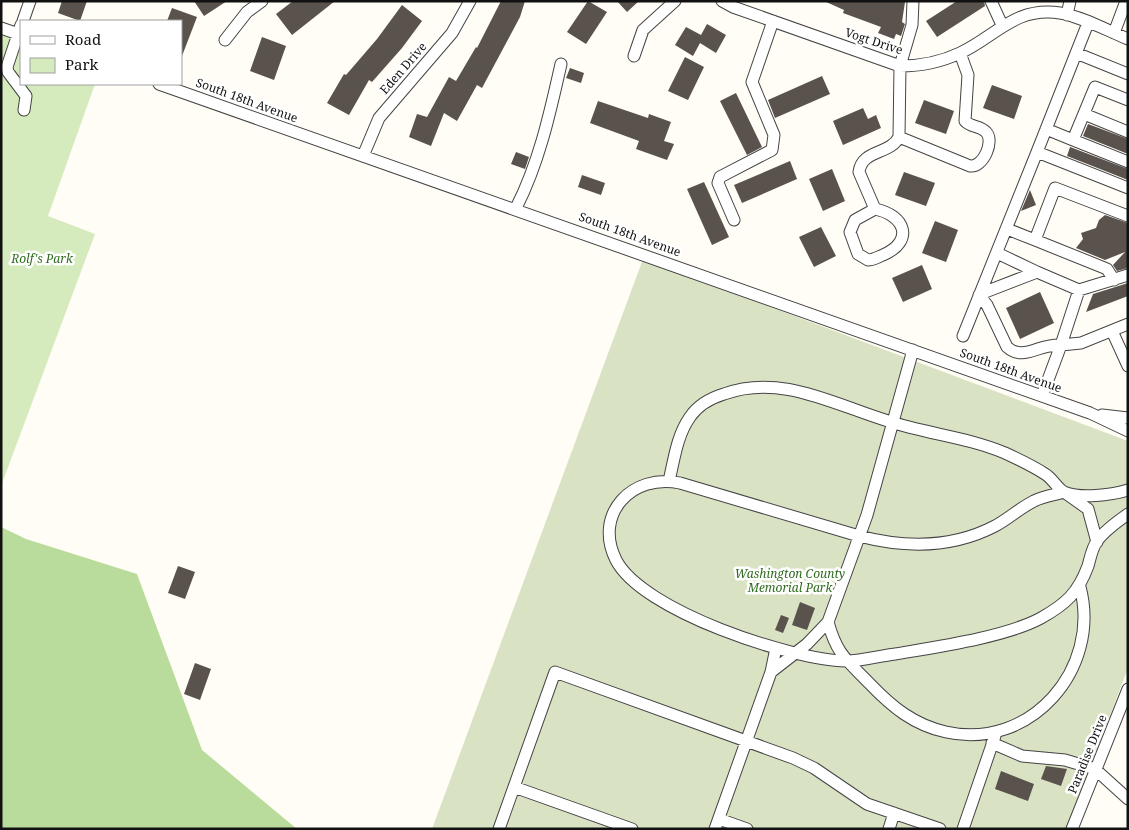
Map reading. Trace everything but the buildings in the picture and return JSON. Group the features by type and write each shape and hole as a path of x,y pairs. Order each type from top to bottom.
{"street":[{"path":"23,20 30,1"},
{"path":"225,40 247,12 262,1"},
{"name":"Eden Drive","path":"363,156 379,118 452,32 470,1"},
{"path":"634,56 643,30 675,1"},
{"name":"Vogt Drive","path":"722,1 900,66 920,66 960,53 1002,25 1032,14 1045,12 1068,15 1128,38"},
{"path":"875,209 859,172 860,166 864,158 896,143 899,137 900,66 912,24 913,1"},
{"path":"991,1 1002,25"},
{"path":"1068,15 1070,1"},
{"path":"1114,33 1126,1"},
{"path":"734,220 718,183 720,177 772,150 774,143 774,135 752,82 773,21"},
{"path":"963,336 1088,22"},
{"path":"1,28 20,31 7,67 8,72 26,96 24,110"},
{"path":"899,137 970,166 976,165 983,158 989,141 988,135 986,131 965,121 968,75 960,53"},
{"path":"1076,53 1128,74"},
{"path":"516,208 527,187 541,145 561,64"},
{"name":"South 18th Avenue","path":"162,85 516,208 1090,413 1128,431"},
{"path":"1073,140 1095,87 1128,100"},
{"path":"1084,114 1128,132"},
{"path":"1046,129 1128,162"},
{"path":"1037,152 1128,188"},
{"path":"1035,240 1055,188 1128,216"},
{"path":"875,209 892,214 900,222 902,234 896,248 871,260 858,254 850,232 855,220 875,209"},
{"path":"1007,229 1107,269 1114,280"},
{"path":"997,254 1079,290 1128,275"},
{"path":"980,295 1037,272"},
{"path":"1042,396 1079,290"},
{"path":"980,295 987,305 1007,347 1011,351 1021,354 1047,344 1080,343 1128,324"},
{"path":"1112,331 1128,366"},
{"path":"771,672 817,636 828,622 859,536 913,350"},
{"path":"669,481 676,450 689,418 705,402 739,388 765,386 800,391 892,423 966,440 1003,452 1045,474 1064,492 1088,509 1097,542"},
{"name":"South 18th Avenue","path":"1090,413 1128,418"},
{"path":"1128,490 1112,495 1090,496 1064,492 1036,500 982,532 945,544 887,543 669,481 658,481 637,487 619,503 614,514 610,544 618,564 645,589 678,610 795,654 847,661 866,660 930,648 1019,627 1054,610 1080,587 1097,542 1128,514"},
{"path":"828,622 837,650 882,697 907,717 946,732 984,734 1021,721 1039,710 1054,696 1069,677 1077,660 1084,628 1084,601 1080,587"},
{"path":"747,829 717,824 771,672 776,648"},
{"path":"499,829 555,672 803,762 867,804 940,829"},
{"name":"Paradise Drive","path":"1072,829 1128,689"},
{"path":"963,829 997,730"},
{"path":"992,743 1022,756 1065,760 1095,769 1128,799"},
{"path":"514,787 632,829"},
{"path":"889,829 894,814"}],"green space":[{"name":"Rolf's Park","path":"1,33 20,40 20,85 95,85 48,216 95,234 1,486"},
{"name":"Washington County Memorial Park","path":"643,259 1128,441 1128,668 1067,829 432,829"},
{"path":"1,527 26,539 137,574 202,750 297,829 1,829"}]}
